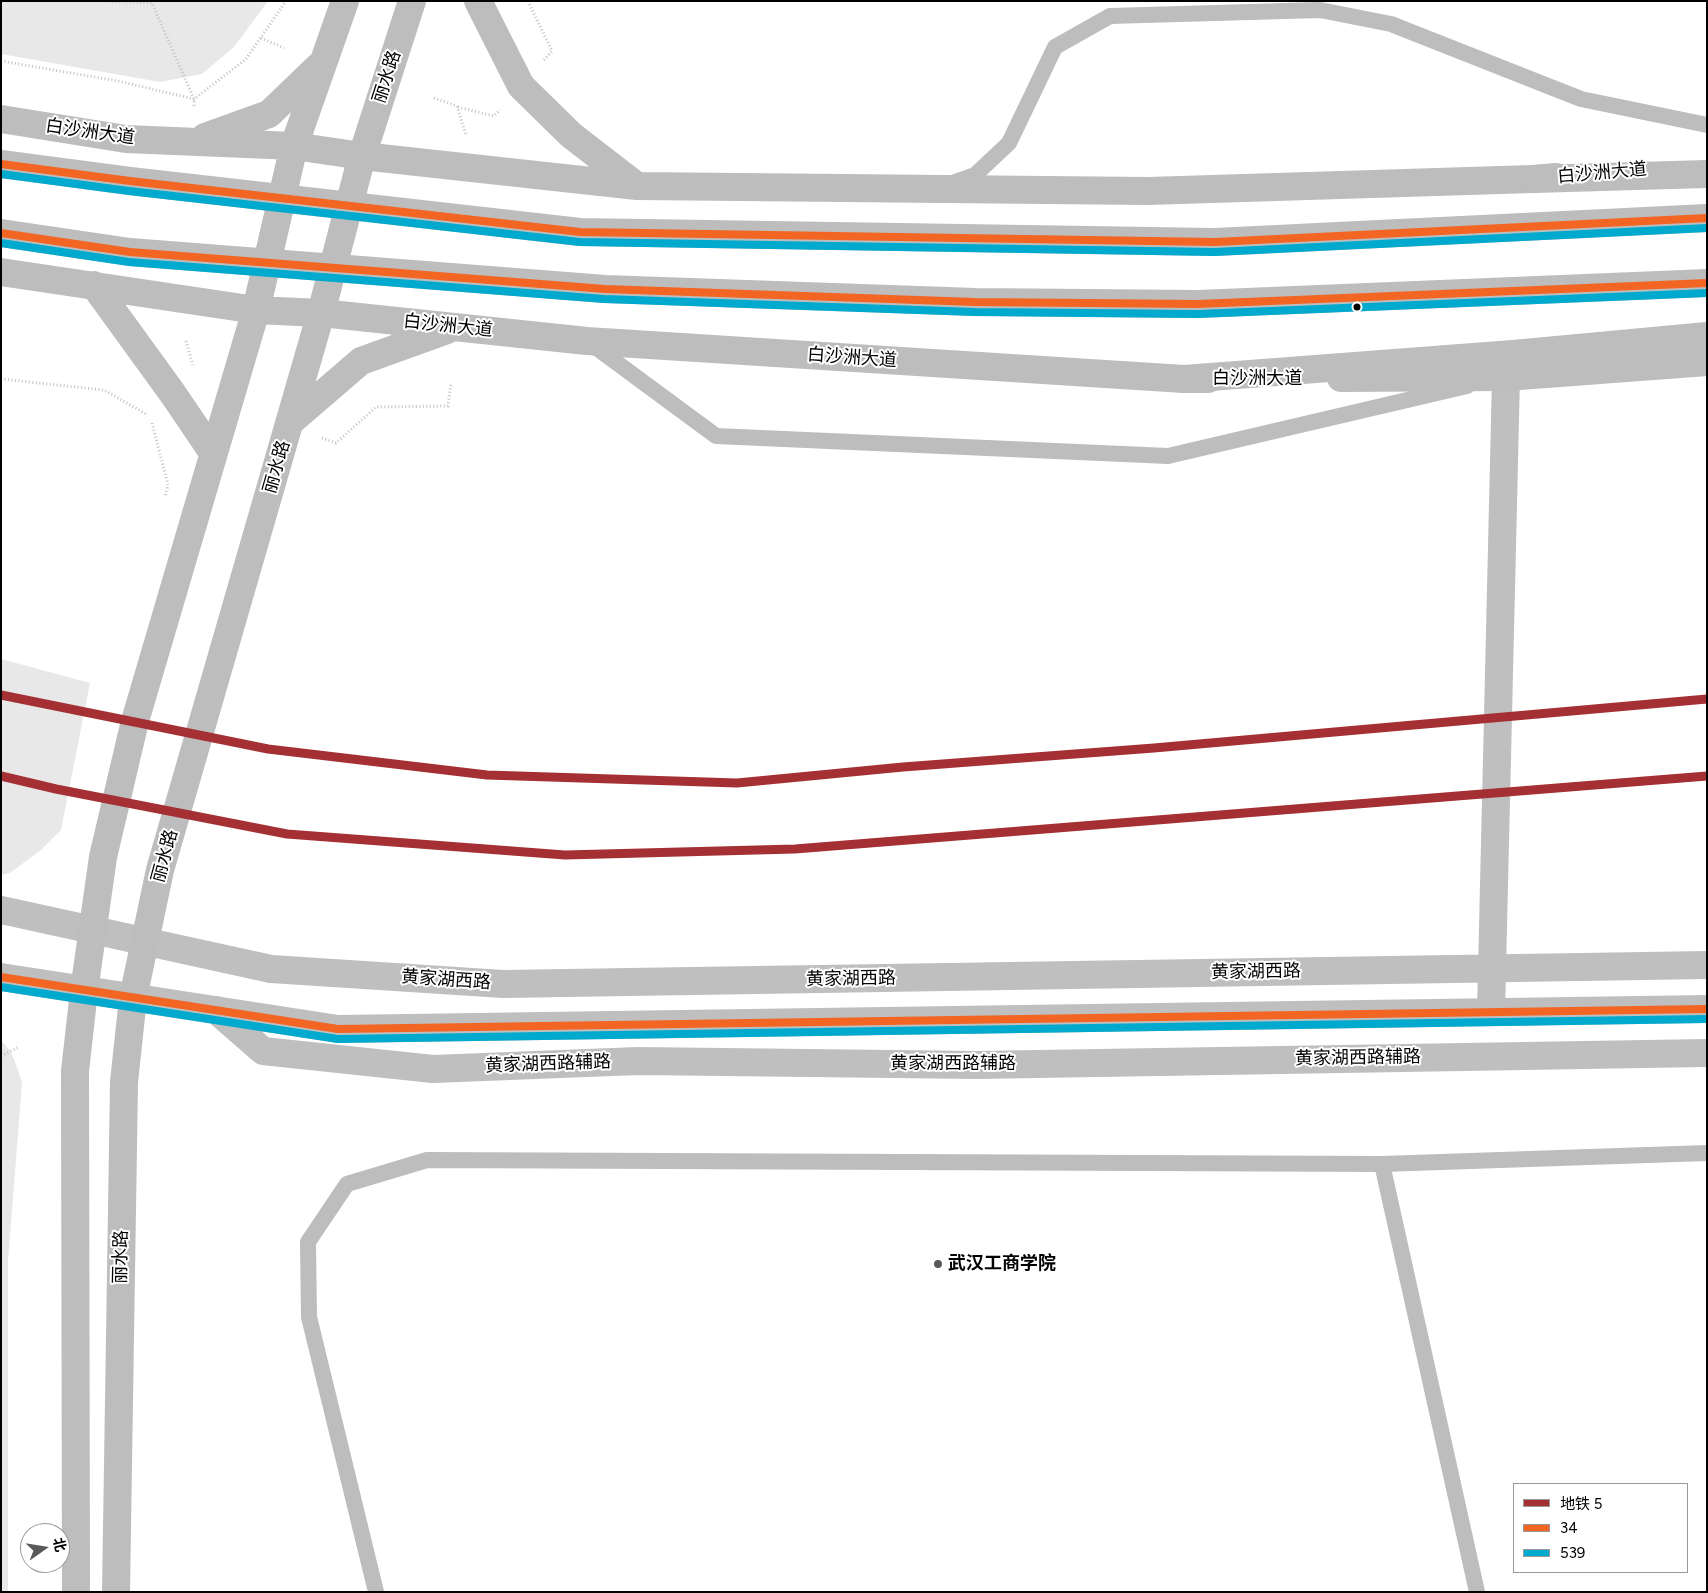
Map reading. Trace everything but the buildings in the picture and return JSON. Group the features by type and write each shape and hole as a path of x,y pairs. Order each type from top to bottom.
{"main road":[{"path":"76,1592 75,1071 103,857 135,721 256,310 294,146 345,1"},
{"name":"丽水路","path":"116,1592 124,1082 133,998 160,870 290,423 362,156 412,1"},
{"path":"478,1 521,86 571,134 637,186"},
{"path":"193,142 269,114 324,61"},
{"name":"白沙洲大道","path":"1,119 126,139 294,146 362,156 637,186 1148,191 1533,179 1707,163"},
{"path":"1,164 130,182 580,232 1215,242 1707,218"},
{"path":"1533,179 1707,174"},
{"path":"1,233 130,252 605,289 975,302 1198,304 1707,283"},
{"name":"白沙洲大道","path":"1,272 256,310 321,313 587,341 1184,379 1506,377 1707,362"},
{"path":"94,285 213,453"},
{"path":"290,423 360,361 454,327"},
{"path":"1184,379 1513,354 1707,336"},
{"path":"1491,1012 1506,377"},
{"name":"黄家湖西路","path":"1,910 272,969 503,984 1707,965"},
{"path":"1,977 338,1029 1707,1009"},
{"name":"黄家湖西路辅路","path":"216,1010 263,1051 433,1069 638,1060 977,1065 1707,1053"}],"lane":[{"path":"936,189 975,175 1009,143 1055,47 1110,16 1320,10 1391,24 1581,99 1707,125"},
{"path":"587,341 716,436 1168,456 1506,377"},
{"path":"376,1592 309,1317 308,1242 347,1184 427,1160 1382,1164 1707,1152"},
{"path":"1382,1164 1477,1592"}],"path":[{"path":"105,1 152,3 194,99"},
{"path":"194,99 246,59 286,1"},
{"path":"528,1 552,51"},
{"path":"261,38 284,48"},
{"path":"1,61 118,80 194,99"},
{"path":"434,98 494,116 505,105"},
{"path":"457,106 468,142"},
{"path":"186,341 195,371"},
{"path":"1,379 104,390 150,416"},
{"path":"314,435 336,443 376,407 448,406 451,383"},
{"path":"1,1056 18,1047"}],"shaded area":[{"path":"1,1 268,1 234,47 202,74 160,82 1,54"},
{"path":"1,659 90,683 61,830 41,850 10,873 1,875"},
{"path":"1,1041 12,1055 22,1083 8,1261 8,1592 1,1592"}],"metro line":[{"name":"5","path":"1,695 268,749 487,775 737,783 903,767 1154,748 1707,699"},
{"name":"5","path":"1,776 56,789 287,834 565,855 795,849 1707,776"}],"transit line":[{"name":"34","path":"1,164 130,181 580,232 1215,242 1707,218"},
{"name":"539","path":"1,174 129,191 580,242 1215,252 1707,228"},
{"name":"34","path":"1,233 130,252 605,289 975,302 1198,304 1707,283"},
{"name":"539","path":"1,243 129,262 604,299 975,312 1198,314 1707,293"},
{"name":"34","path":"1,977 338,1029 1707,1009"},
{"name":"539","path":"1,987 338,1039 1707,1019"}],"place":[{"name":"武汉工商学院","path":"938,1264"}]}
